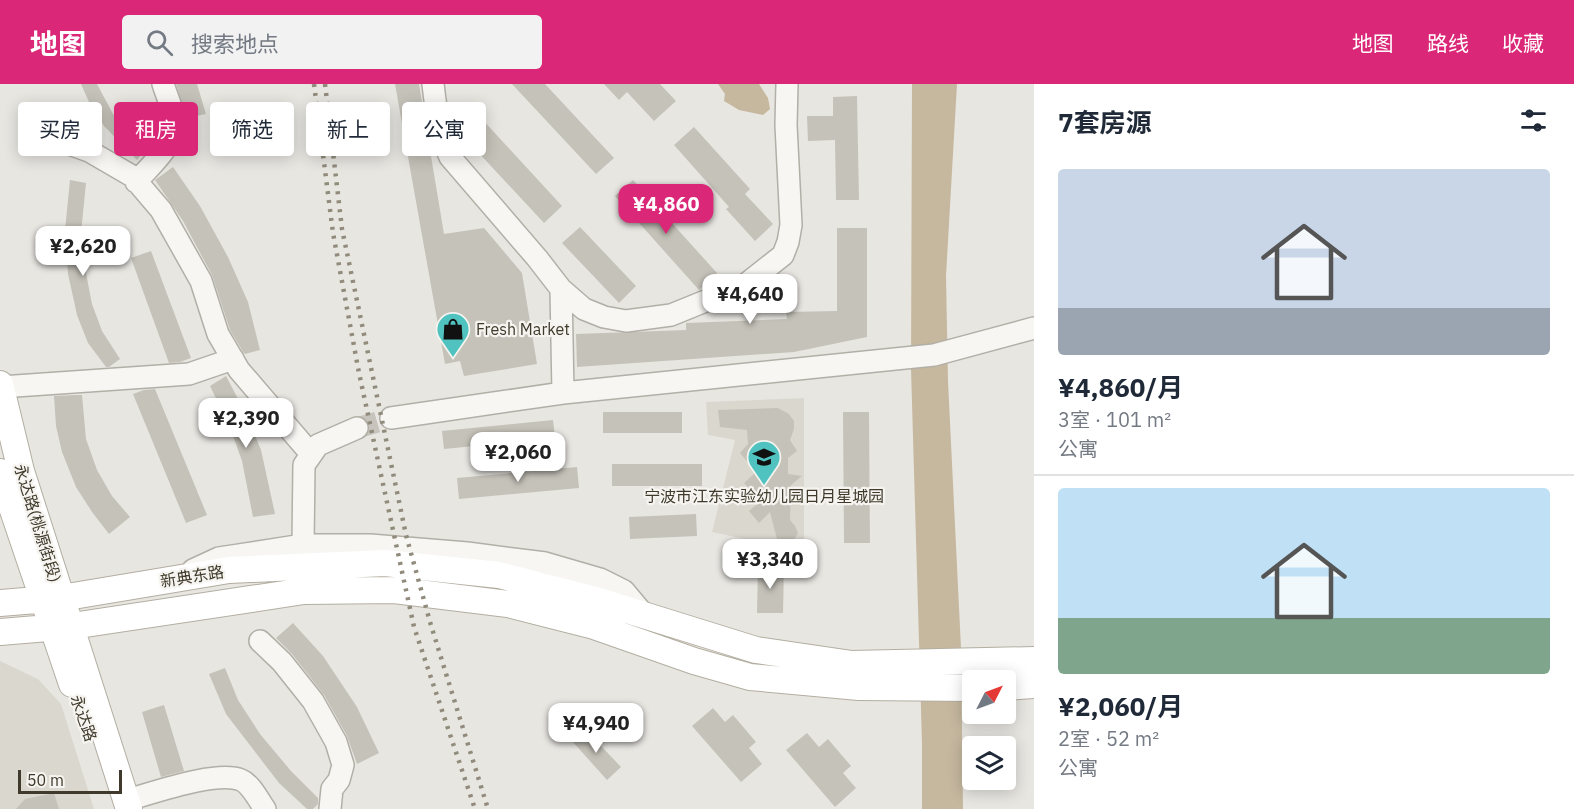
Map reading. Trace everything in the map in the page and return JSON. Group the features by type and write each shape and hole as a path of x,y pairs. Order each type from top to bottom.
{"main road":[{"name":"永达路(桃源街段)","path":"0,385 52,598"},
{"name":"永达路(桃源街段)","path":"0,472 62,627"},
{"name":"新典东路","path":"0,603 52,598 228,570 385,563 499,575 592,599 756,650 852,664 1034,660"},
{"path":"0,632 62,627 304,591 394,590 519,607 594,626 694,661 750,677 859,687 962,689"},
{"name":"永达路","path":"62,627 124,806"},
{"path":"1016,686 1034,685"}],"street":[{"path":"136,182 165,148 174,127 163,84"},
{"path":"433,84 438,124 450,157 561,289 584,309 604,317 626,321 671,315 745,285 783,255 791,225 786,125 787,84"},
{"path":"98,156 132,176 161,210 201,281 218,334 239,370 311,454"},
{"path":"561,289 563,393"},
{"path":"391,418 563,393 934,355 1034,328"},
{"path":"0,385 189,374 233,359"},
{"path":"303,545 304,465 318,445 357,428"},
{"path":"174,579 219,558 303,545 370,545 467,553 545,563 600,579 624,591 645,616"},
{"path":"260,641 282,662 313,701 336,742 343,765 339,780 332,789 330,809"},
{"path":"124,806 208,779 228,776 244,781 265,809"}],"shaded area":[{"path":"718,84 759,84 768,98 770,109 763,115 739,110 724,101 725,94"},
{"path":"912,84 957,84 946,276 948,381 961,648 963,809 922,809 911,369"},
{"name":"宁波市江东实验幼儿园日月星城园","path":"804,398 804,552 712,532 735,440 708,435 706,402"},
{"path":"0,661 38,679 61,704 94,809 0,809"}],"building":[{"path":"81,84 97,84 114,115 114,136 102,123 102,102 89,102"},
{"path":"176,84 197,84 206,114 198,116 198,102 181,102"},
{"path":"395,84 419,84 422,102 402,102 402,123"},
{"path":"512,84 545,84 614,158 596,174"},
{"path":"604,84 660,84 676,101 654,121 627,92 619,100"},
{"path":"857,96 859,200 836,200 835,140 808,141 807,116 833,116 833,97"},
{"path":"486,123 562,206 544,223 482,156 486,156"},
{"path":"694,127 750,189 745,194 773,224 755,241 726,209 729,207 674,145"},
{"path":"408,156 431,156 444,234 484,228 522,273 537,364 464,376 460,361 445,364"},
{"path":"173,167 200,206 228,257 248,302 260,350 245,354 243,352 230,330 212,275 183,221 155,180"},
{"path":"70,180 86,183 81,233 85,268 92,304 102,331 120,359 109,367 106,367 88,343 77,315 68,274 65,230"},
{"path":"633,180 717,273 699,290 615,196"},
{"path":"580,227 636,286 619,303 562,243"},
{"path":"837,228 867,228 867,337 794,352 577,367 576,334 686,330 686,323 787,319 786,312 837,311"},
{"path":"151,251 191,358 180,362 169,363 131,258"},
{"path":"226,376 247,416 261,450 275,514 253,517 242,461 229,425 210,386"},
{"path":"155,389 207,515 186,523 133,394"},
{"path":"82,395 86,439 97,470 112,496 130,517 109,534 76,487 62,452 56,426 54,396"},
{"path":"778,408 789,414 794,421 790,440 797,451 788,458 788,474 802,476 791,485 790,520 798,533 794,540 787,544 777,539 770,512 759,523 749,511 761,501 744,483 756,472 740,453 748,444 747,430 720,427 718,410"},
{"path":"603,412 682,412 682,433 603,433"},
{"path":"843,412 869,412 870,543 844,543"},
{"path":"553,420 555,438 444,449 442,431"},
{"path":"612,464 702,464 702,486 612,486"},
{"path":"577,467 579,488 459,499 457,478"},
{"path":"696,514 697,536 630,539 629,517"},
{"path":"758,566 784,567 783,613 757,613"},
{"path":"293,623 323,656 357,707 379,753 357,764 347,736 324,695 292,654 276,638"},
{"path":"225,668 238,700 260,734 291,771 318,798 318,804 313,809 307,809 279,783 226,714 209,674"},
{"path":"164,705 184,771 161,777 142,712"},
{"path":"713,708 725,722 733,715 756,742 749,748 762,764 741,782 692,726"},
{"path":"585,729 621,767 607,780 572,741"},
{"path":"807,733 819,747 828,739 851,766 843,773 856,788 835,807 786,750"},
{"path":"54,793 59,809 16,809 25,799"}],"tunnel":[{"path":"357,428 391,418"}],"railway":[{"path":"314,84 333,233 359,373 414,627 475,809"},
{"path":"325,84 342,229 406,535 430,622 488,809"}],"place":[{"name":"Fresh Market","path":"453,358"},
{"name":"宁波市江东实验幼儿园日月星城园","path":"764,486"}]}
